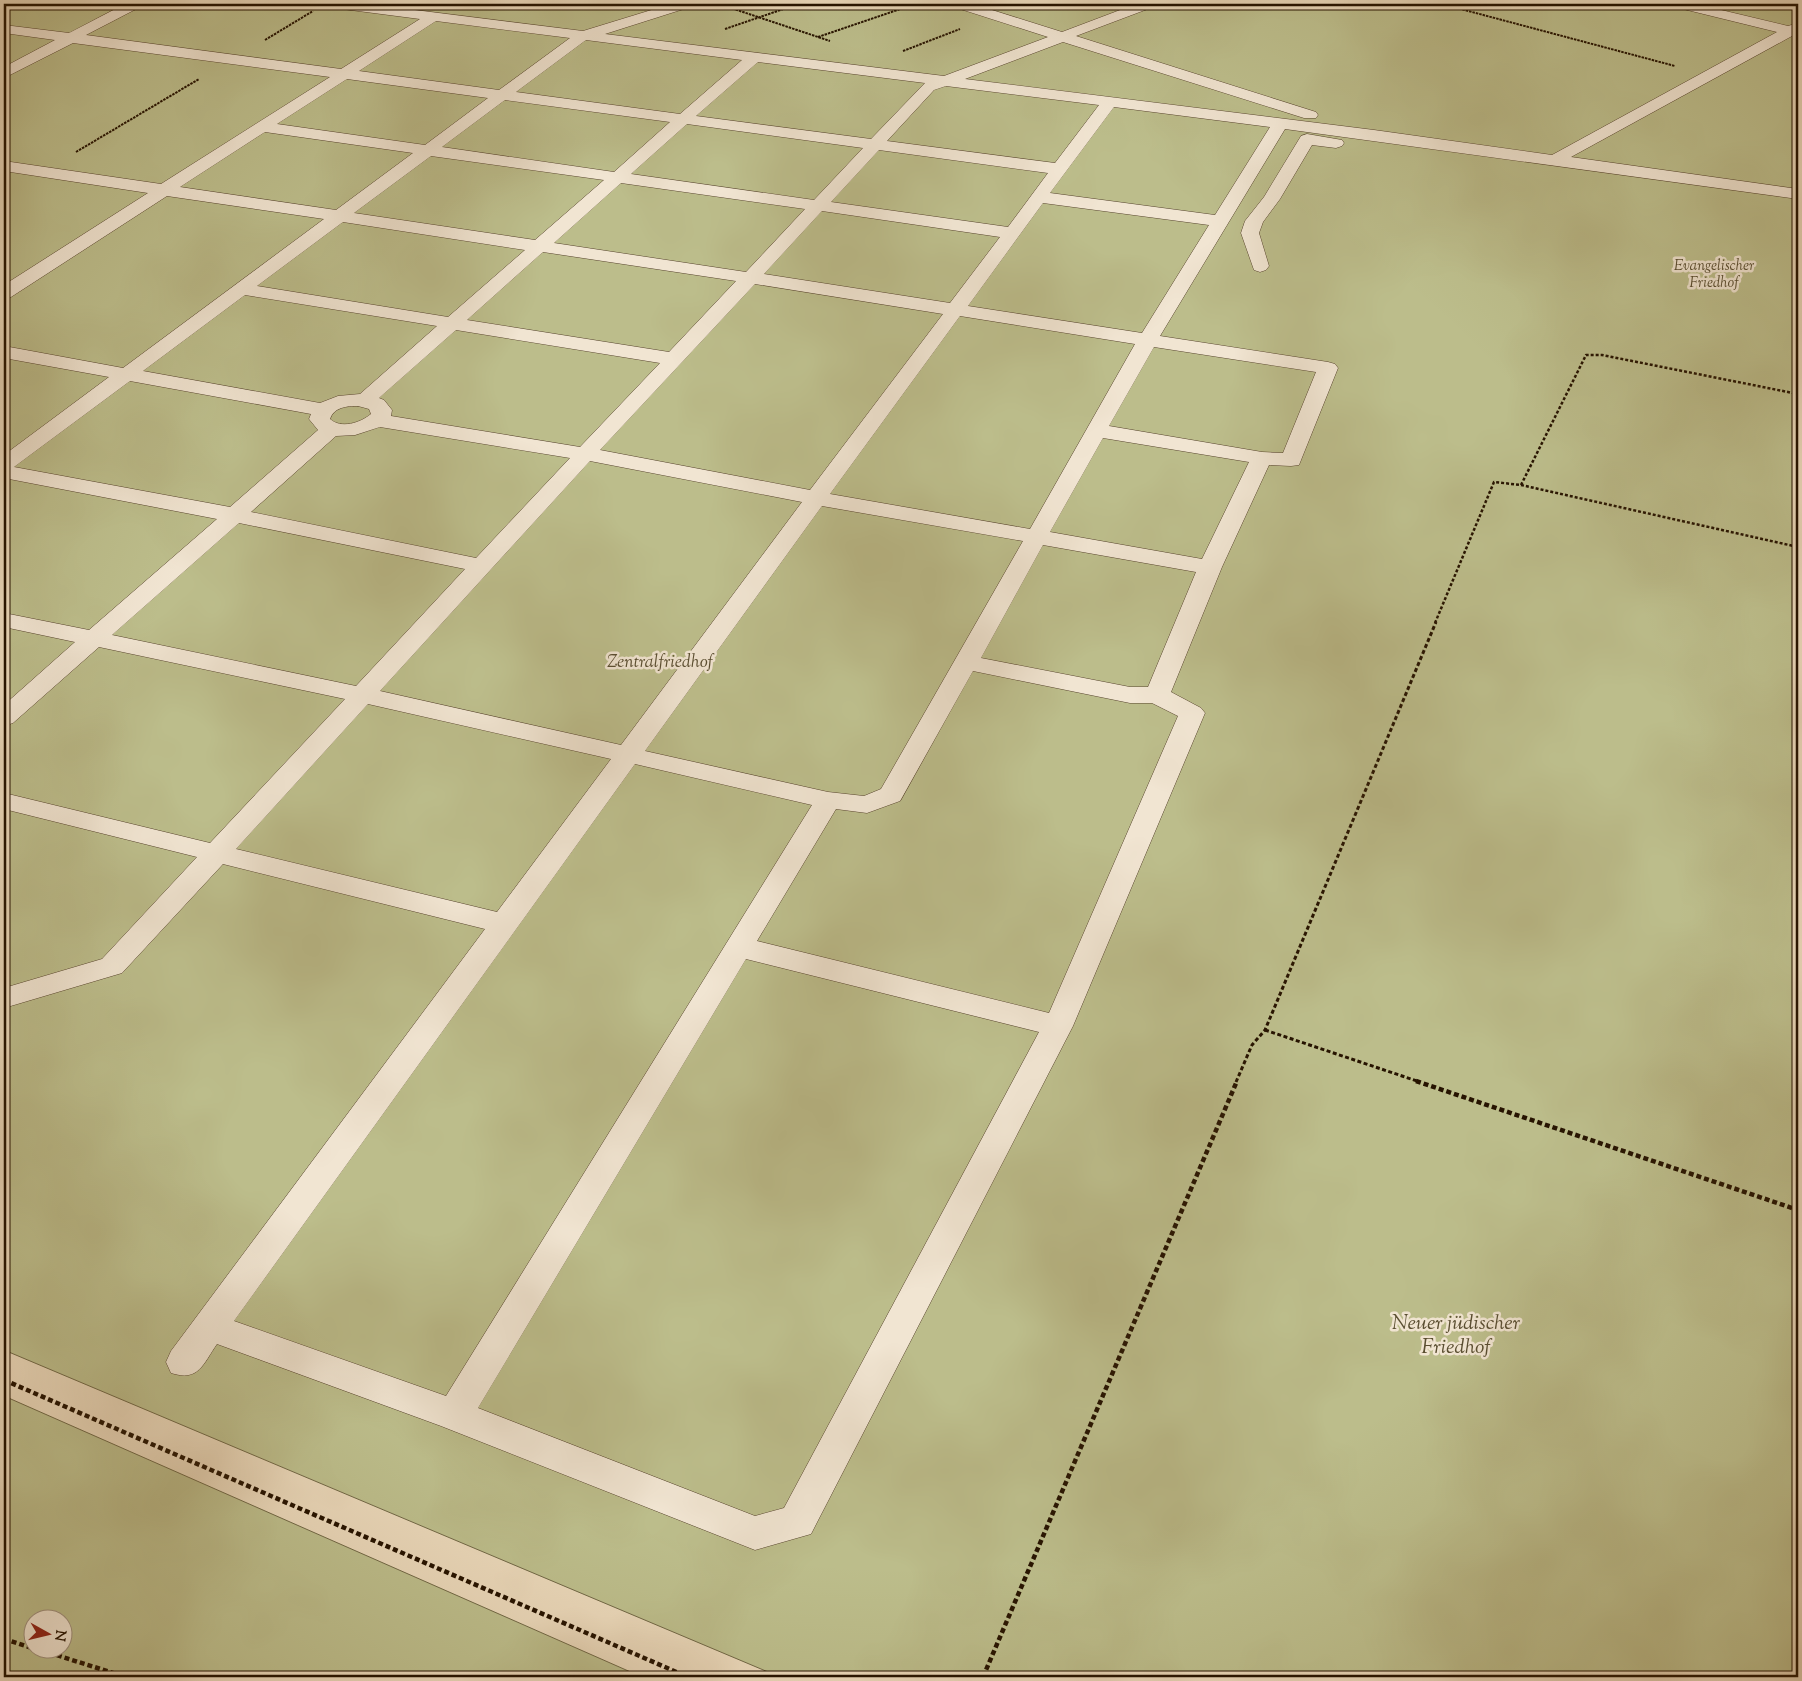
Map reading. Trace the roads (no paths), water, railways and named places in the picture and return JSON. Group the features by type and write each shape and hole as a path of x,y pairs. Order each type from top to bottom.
{"lane":[{"path":"4,73 135,4"},
{"path":"335,4 1374,135 1798,194"},
{"path":"4,465 582,36 685,4"},
{"path":"959,4 1374,135"},
{"path":"4,998 112,966 585,454 929,87 1148,4"},
{"path":"1680,4 1796,31"},
{"path":"494,10 551,32"},
{"path":"4,293 433,17"},
{"path":"4,29 1059,169"},
{"path":"1556,159 1796,31"},
{"path":"365,400 754,57"},
{"path":"184,1362 816,498 1110,101"},
{"path":"4,620 363,695 828,800 867,805 891,795 1095,430 1148,339 1280,123"},
{"path":"262,127 1013,232"},
{"path":"1260,266 1250,233 1254,221 1271,199 1308,139 1798,207"},
{"path":"7,169 43,172 164,189 1328,368 1291,460 1262,458 1095,430"},
{"path":"1039,197 1219,222"},
{"path":"241,289 674,359"},
{"path":"4,352 126,375 328,419 361,427 377,420 382,410 373,402 365,400 337,403 328,419 234,515 4,718"},
{"path":"377,420 585,454 816,498 1210,568"},
{"path":"1156,695 1210,568 1262,458"},
{"path":"4,472 234,515 482,566"},
{"path":"210,1327 454,1414 755,1533 797,1522 1058,1026 1192,714 1156,695 1130,695 966,662"},
{"path":"454,1414 828,800"},
{"path":"4,801 506,924"},
{"path":"739,947 1058,1026"}],"park label":[{"name":"Evangelischer Friedhof","path":"1714,274"},
{"name":"Zentralfriedhof","path":"660,661"},
{"name":"Neuer jüdischer Friedhof","path":"1456,1334"}]}
